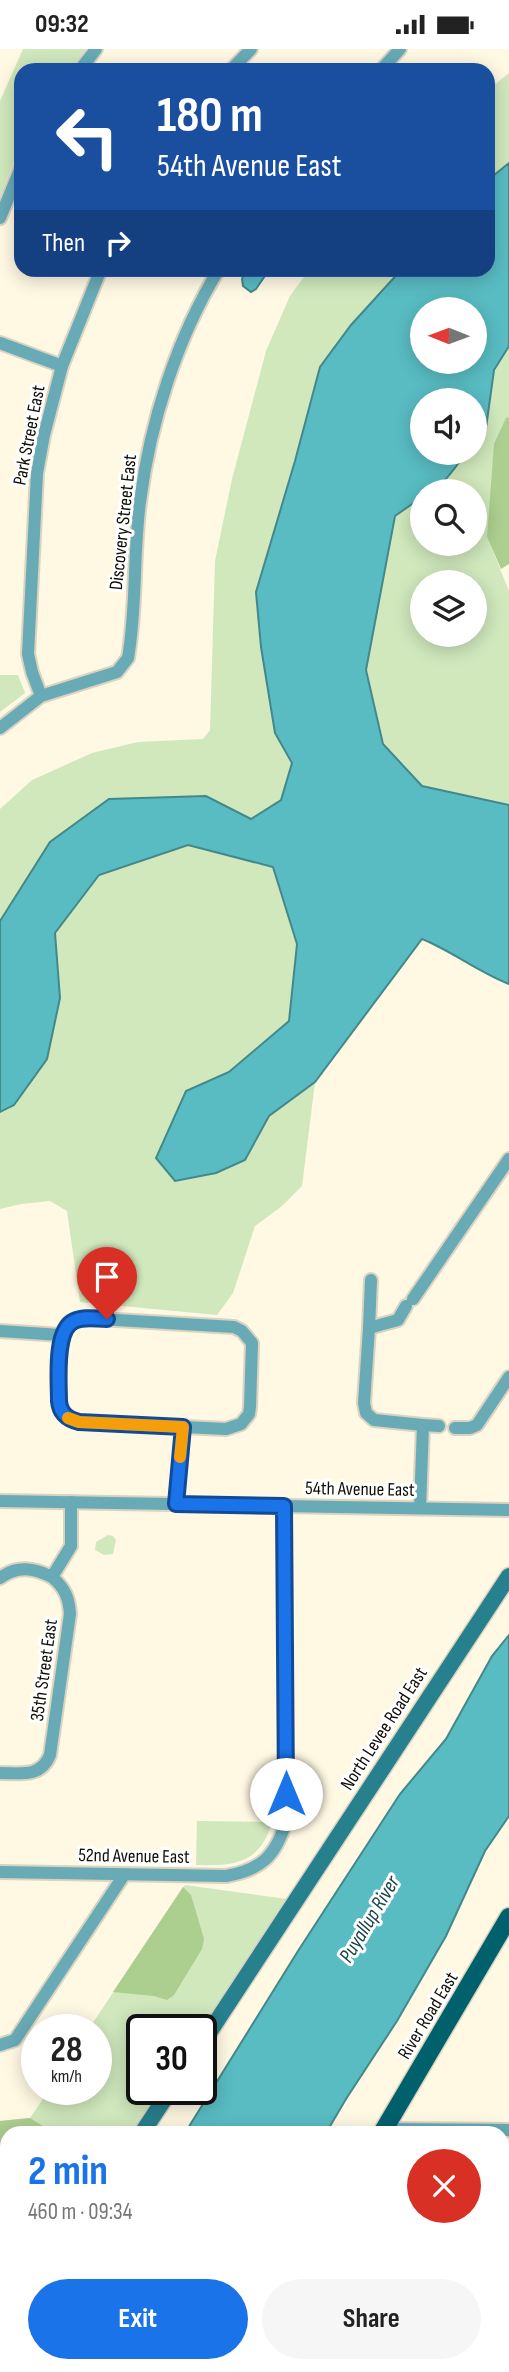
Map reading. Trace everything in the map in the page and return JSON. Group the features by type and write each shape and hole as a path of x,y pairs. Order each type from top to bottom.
{"main road":[{"name":"River Road East","path":"386,2126 509,1917"}],"street":[{"path":"85,63 96,49"},
{"path":"238,63 251,49"},
{"path":"387,63 400,49"},
{"path":"0,218 14,184"},
{"name":"Park Street East","path":"41,696 28,654 37,473 62,366 98,277"},
{"name":"Discovery Street East","path":"41,696 117,671 124,666 130,646 139,504 147,456 161,404 184,341 215,277"},
{"path":"0,343 62,366"},
{"path":"0,727 41,696"},
{"path":"369,1328 398,1320 509,1159"},
{"path":"371,1280 364,1403 366,1413 374,1420 439,1426"},
{"path":"83,1318 226,1326 242,1331 252,1343 253,1350 249,1414 241,1424 226,1429 79,1422 65,1416 60,1407 61,1335 68,1325 83,1318"},
{"path":"0,1331 61,1335"},
{"path":"455,1428 477,1425 509,1377"},
{"path":"420,1508 423,1425"},
{"path":"176,1504 183,1427"},
{"name":"54th Avenue East","path":"0,1501 509,1510"},
{"path":"0,1578 16,1569 38,1570 52,1577 71,1546 71,1502"},
{"name":"52nd Avenue East","path":"0,1872 226,1876 253,1870 278,1843 286,1821 284,1506"},
{"name":"North Levee Road East","path":"217,2021 509,1576"},
{"name":"35th Street East","path":"0,1773 28,1773 43,1768 50,1755 70,1614 67,1595 62,1585 52,1577"},
{"path":"0,2045 15,2040 124,1875"},
{"path":"147,2126 160,2105"}],"green space":[{"path":"23,49 86,49 75,63 17,63"},
{"path":"14,69 14,162 0,197 0,101"},
{"path":"509,73 509,163 495,174 495,84"},
{"path":"304,277 395,277 351,325 320,367 271,540 275,732 293,763 281,800 251,819 206,796 0,921 0,809 32,780 92,753 138,742 203,739 210,730 215,561 232,479 266,351 290,296"},
{"path":"509,346 509,417 506,418 487,537 487,479 446,479 457,465 487,465 487,421 494,370"},
{"path":"509,417 509,564 501,569 487,537 494,444 506,418"},
{"path":"410,505 410,556 487,556 487,537 509,591 509,805 422,786 384,744 366,670 395,516"},
{"path":"0,675 18,675 25,693 0,712"},
{"path":"188,845 273,867 298,944 289,1021 229,1072 186,1091 156,1158 216,1173 245,1160 269,1116 315,1082 302,1186 282,1206 255,1226 233,1293 217,1315 80,1302 67,1211 50,1201 0,1209 0,1112 14,1105 60,998 55,933 99,875"},
{"path":"108,1535 116,1540 113,1554 104,1555 95,1550 96,1542"},
{"path":"197,1821 272,1822 260,1847 244,1860 222,1865 196,1865"},
{"path":"185,1885 287,1899 212,2014 126,2014 126,2105 151,2105 137,2126 0,2126 0,2121 30,2118 39,2105 112,2105 112,2014 99,2014"},
{"path":"183,1887 191,1895 204,1939 202,1949 174,1995 167,2000 113,1992"},
{"path":"30,2118 43,2126 0,2126 0,2121"}],"water":[{"path":"509,163 509,346 494,370 487,421 487,388 410,388 410,465 457,465 445,479 410,479 410,505 395,516 366,670 383,744 422,786 509,805 509,984 422,939 315,1082 269,1116 245,1160 216,1173 175,1181 156,1158 186,1091 229,1072 289,1021 297,944 273,867 188,845 99,875 55,933 60,998 47,1059 14,1105 0,1112 0,921 50,842 109,799 206,796 251,819 281,800 292,763 275,733 261,647 256,592 320,367 351,325 395,277 495,277 495,174"},
{"path":"264,277 251,292 243,286 242,279"},
{"name":"Puyallup River","path":"509,1635 509,1816 485,1851 446,1936 397,2021 330,2126 189,2126 202,2105 217,2105 217,2081 298,1951 400,1794 446,1739 492,1656"}],"slow traffic":[{"path":"68,1418 79,1422 183,1427 180,1457"}],"route":[{"path":"107,1319 83,1318 73,1321 61,1335 59,1401 65,1416 79,1422 183,1427 176,1504 284,1506 286,1794"}]}
